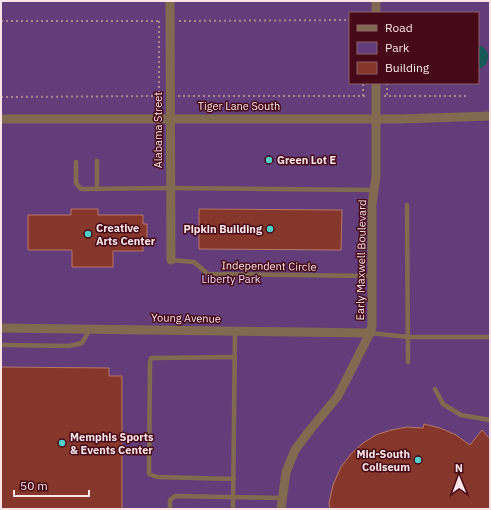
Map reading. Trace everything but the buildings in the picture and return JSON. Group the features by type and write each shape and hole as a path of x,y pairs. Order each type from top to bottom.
{"street":[{"name":"Alabama Street","path":"170,1 171,260"},
{"path":"376,1 376,12"},
{"name":"Early Maxwell Boulevard","path":"281,509 286,472 295,450 338,396 370,333 372,326 372,205 376,176 376,84"},
{"name":"Tiger Lane South","path":"1,118 377,119 490,116"},
{"name":"Young Avenue","path":"1,328 90,328 370,333"}],"lane":[{"path":"97,161 97,189"},
{"path":"76,162 76,184 82,189 170,188 374,190"},
{"path":"407,205 408,362"},
{"name":"Independent Circle","path":"171,260 194,262 208,274 372,276"},
{"path":"1,345 69,346 82,343 90,328"},
{"path":"233,509 235,331"},
{"path":"370,333 408,337 490,337"},
{"path":"234,357 151,358 149,474 157,477 234,479"},
{"path":"435,389 443,404 461,415 490,420"},
{"path":"170,509 170,500 175,496 282,498"}],"path":[{"path":"159,21 159,96"},
{"path":"363,84 363,96"},
{"path":"387,84 388,96"},
{"path":"1,97 468,96"}],"green space":[{"name":"Liberty Park","path":"1,1 490,1 490,509 1,509"}],"water":[{"path":"479,46 485,49 488,57 486,64 479,69"}],"place":[{"name":"Green Lot E","path":"269,160"},
{"name":"Pipkin Building","path":"270,229"},
{"name":"Creative Arts Center","path":"88,234"},
{"name":"Memphis Sports & Events Center","path":"62,443"},
{"name":"Mid-South Coliseum","path":"418,460"}]}
